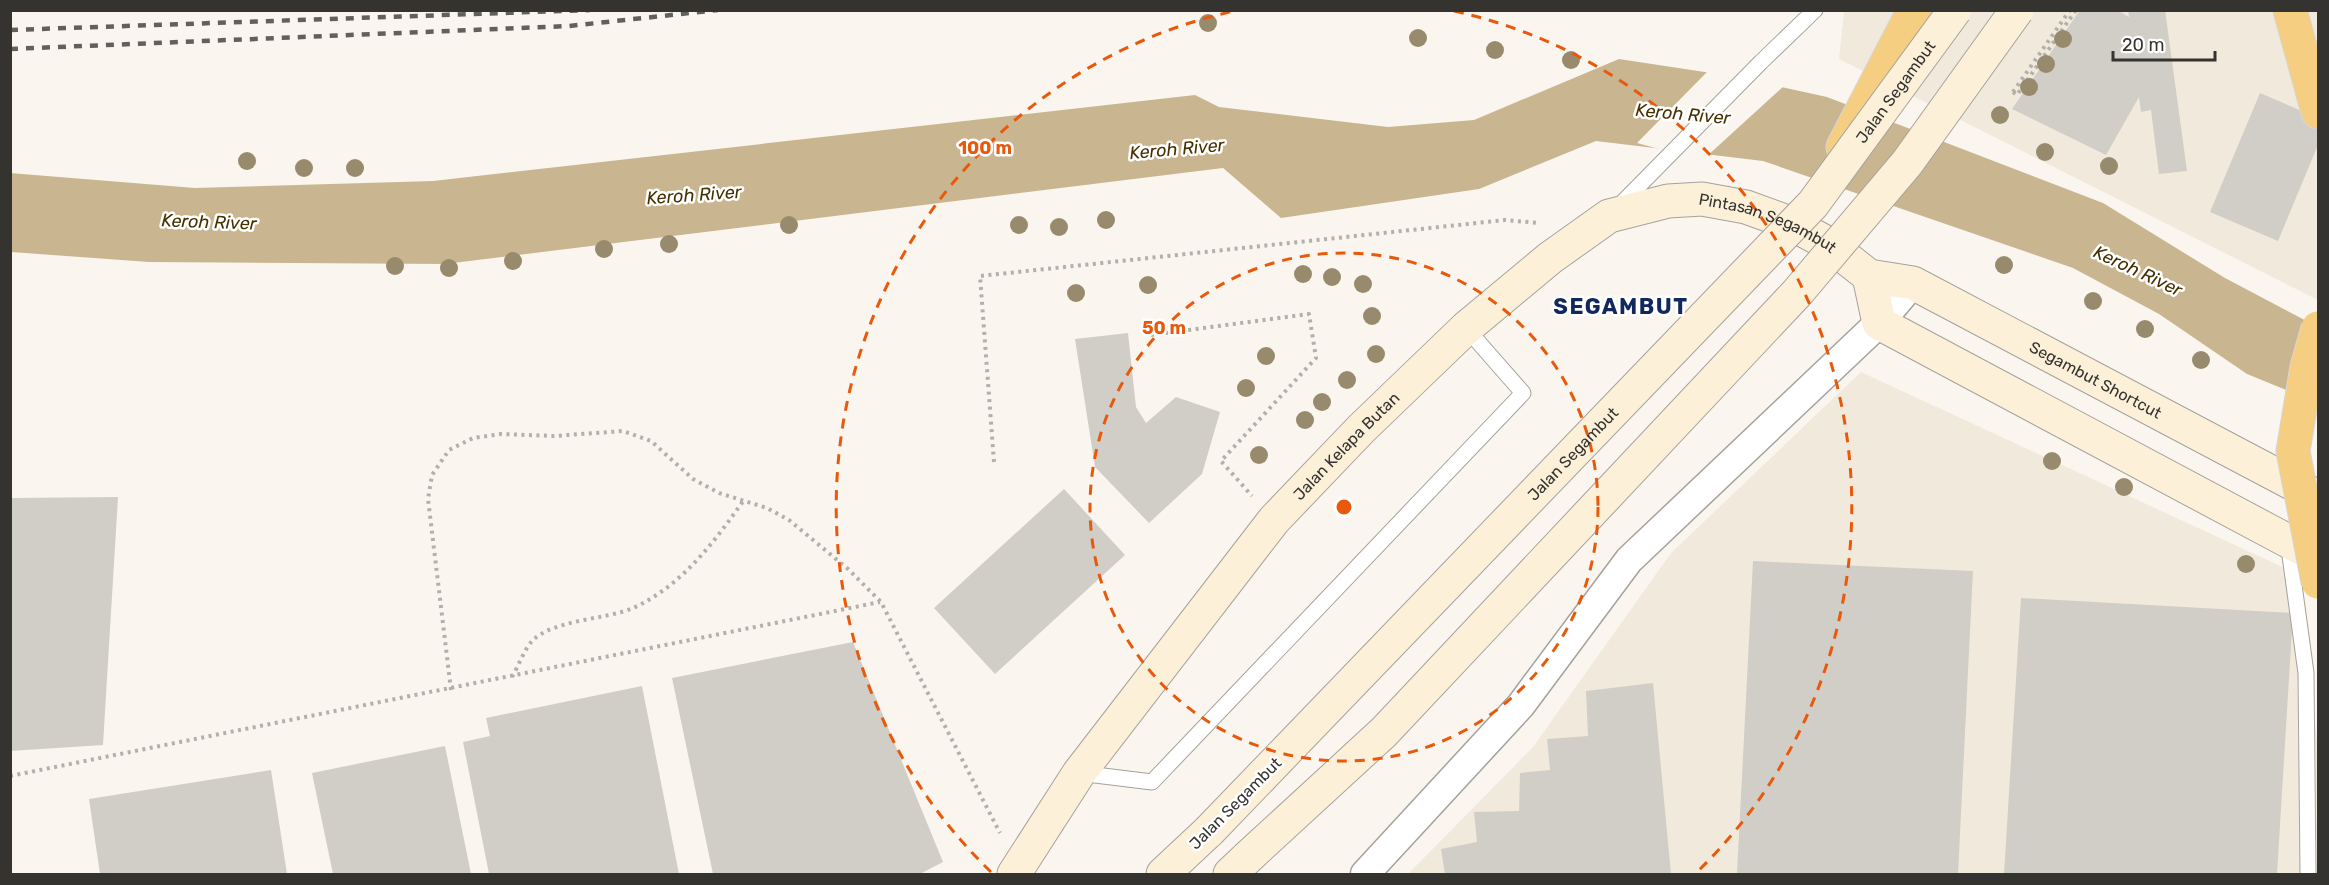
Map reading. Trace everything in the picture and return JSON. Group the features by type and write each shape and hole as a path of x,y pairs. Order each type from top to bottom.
{"highway":[{"path":"1813,204 1914,10"},
{"path":"2290,10 2319,112"},
{"path":"2319,328 2307,367 2293,452 2319,582"}],"main road":[{"name":"Jalan Segambut","path":"1163,874 1209,831 1813,204 1955,10"},
{"path":"1239,866 1384,732 1797,292 1907,163 2017,10"},
{"name":"Pintasan Segambut","path":"1609,216 1668,201 1702,199 1746,207 1790,223 1827,243 1869,276"},
{"name":"Jalan Kelapa Butan","path":"1023,872 1079,773 1274,520 1361,429 1466,328 1579,237 1609,216"},
{"path":"1869,276 1879,323 2319,557"},
{"name":"Segambut Shortcut","path":"1869,276 1913,283 2319,497"}],"street":[{"path":"1365,874 1521,705 1629,560 1879,323 1913,283"}],"lane":[{"name":"Jalan Kelapa Butan","path":"1609,216 1815,10"},
{"path":"1079,773 1152,782 1524,393 1466,328"},
{"path":"2288,541 2306,673 2308,874"}],"path":[{"path":"2070,10 2013,92 2017,95 2076,10"},
{"path":"994,462 980,276 1505,220 1547,224 1579,237"},
{"path":"1152,335 1309,314 1316,358 1221,461 1274,520"},
{"path":"452,690 428,499 432,475 449,450 473,438 501,434 554,436 622,431 651,441 693,479 719,493 767,508 789,520 848,569 881,602 1023,872"},
{"path":"512,677 533,641 556,628 633,608 676,582 711,546 744,500"},
{"path":"10,776 452,690 881,602"}],"shaded area":[{"path":"1844,11 2318,11 2318,300 1839,59"},
{"path":"1861,372 2302,576 2318,753 2318,874 1408,874 1533,747 1671,553"}],"water":[{"name":"Keroh River","path":"1619,59 1731,76 1827,97 2103,203 2225,278 2318,327 2318,403 2247,374 2159,314 2073,268 1763,161 1596,141 1479,189 1281,218 1223,168 445,264 149,262 11,252 10,173 195,188 433,181 1195,95 1219,107 1388,127 1474,120"}],"pier":[{"path":"1709,70 1785,85 1706,157 1678,154 1637,143"}],"building":[{"path":"2080,10 2117,10 2129,17 2128,10 2165,10 2187,171 2159,174 2151,110 2141,112 2139,97 2106,155 2012,109"},
{"path":"2260,93 2318,118 2318,145 2278,241 2210,212"},
{"path":"1128,333 1136,407 1146,423 1176,397 1220,412 1202,474 1149,523 1095,467 1075,339"},
{"path":"1064,489 1125,555 995,674 934,608"},
{"path":"118,497 103,745 10,751 10,498"},
{"path":"1753,561 1973,571 1958,874 1737,874"},
{"path":"2021,598 2293,613 2277,874 2004,874"},
{"path":"853,642 943,862 920,874 713,874 672,678"},
{"path":"1653,683 1671,874 1445,874 1441,849 1477,842 1474,812 1519,811 1520,773 1550,770 1547,739 1588,736 1586,691"},
{"path":"642,686 679,874 489,874 463,742 490,736 486,718"},
{"path":"445,746 471,874 333,874 312,773"},
{"path":"271,770 287,874 100,874 89,799"}],"railway":[{"path":"10,30 590,10"},
{"path":"10,49 569,26 718,10"}],"district":[{"name":"SEGAMBUT","path":"1621,306"}]}
